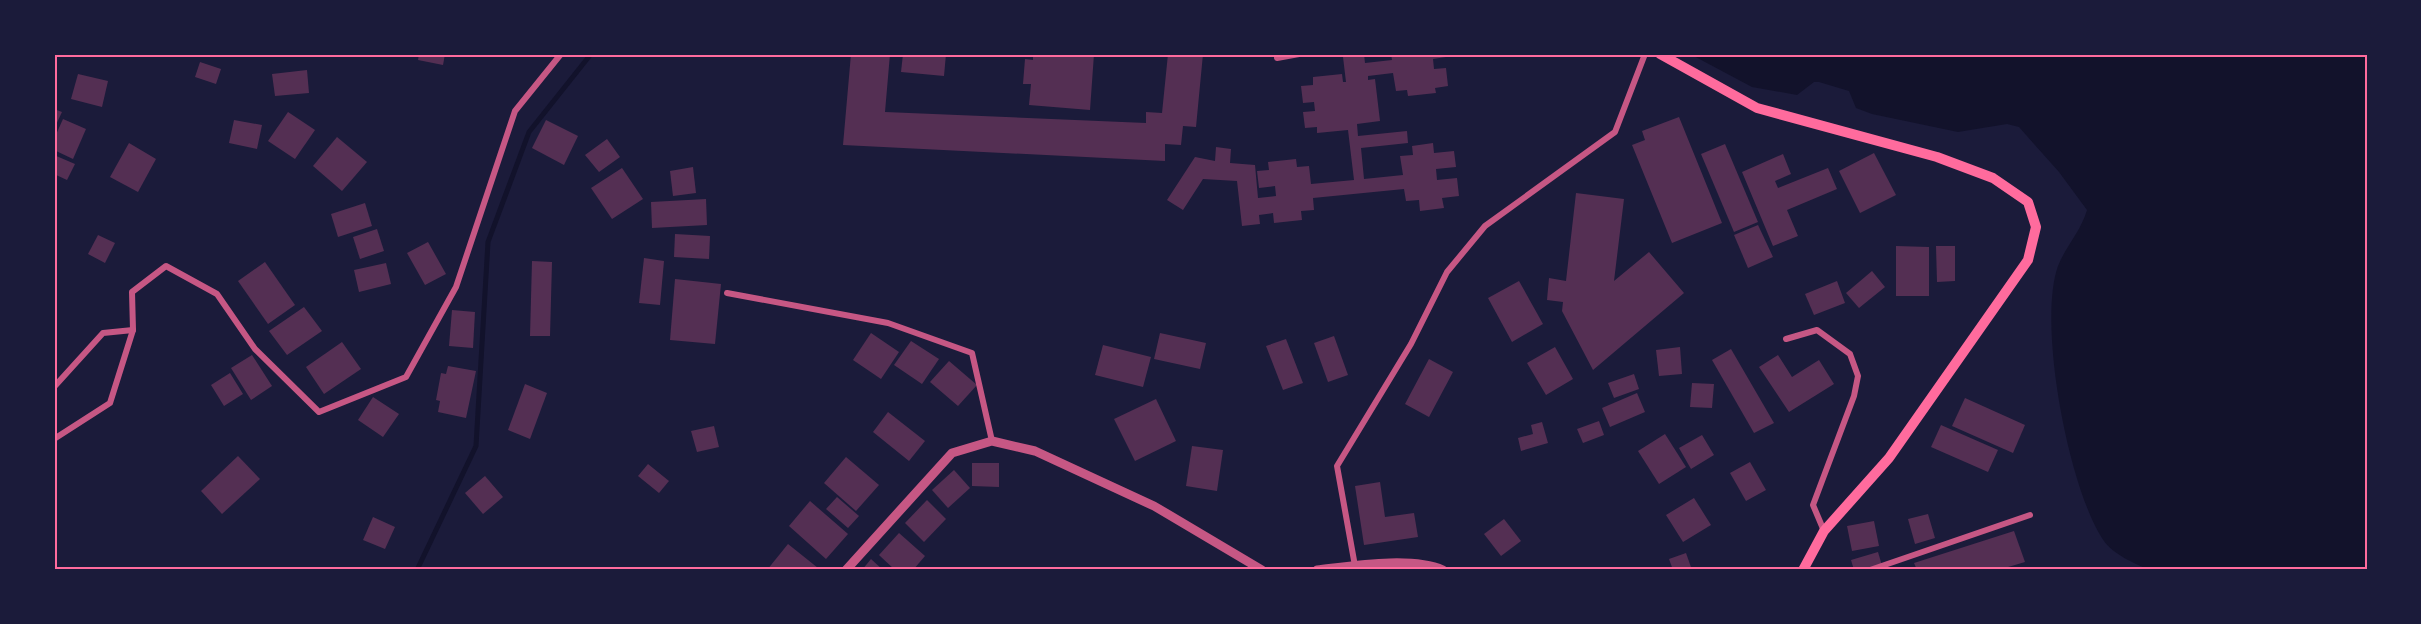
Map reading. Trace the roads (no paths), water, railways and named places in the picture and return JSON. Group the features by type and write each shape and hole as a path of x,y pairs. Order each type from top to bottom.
{"main road":[{"path":"1660,54 1757,108 1937,157 1993,178 2028,202 2036,226 2028,260 1889,458 1824,531 1803,570"}],"street":[{"path":"54,439 110,403 133,330 132,292 166,266 217,294 255,349 319,412 406,377 456,287 515,111 561,54"},
{"path":"1277,58 1299,54"},
{"path":"1355,566 1337,466 1411,344 1447,272 1485,226 1615,132 1645,54"},
{"path":"727,292 888,323 972,353 992,441"},
{"path":"54,387 103,333 133,330"},
{"path":"1785,339 1817,330 1850,354 1858,376 1854,396 1813,505 1824,531"},
{"path":"846,570 952,453 992,441 1035,451 1154,506 1262,570"},
{"path":"1870,570 2030,515"},
{"path":"1317,570 1355,566 1429,564 1443,570"}],"waterway":[{"path":"417,570 476,446 488,242 529,132 591,54"}]}
